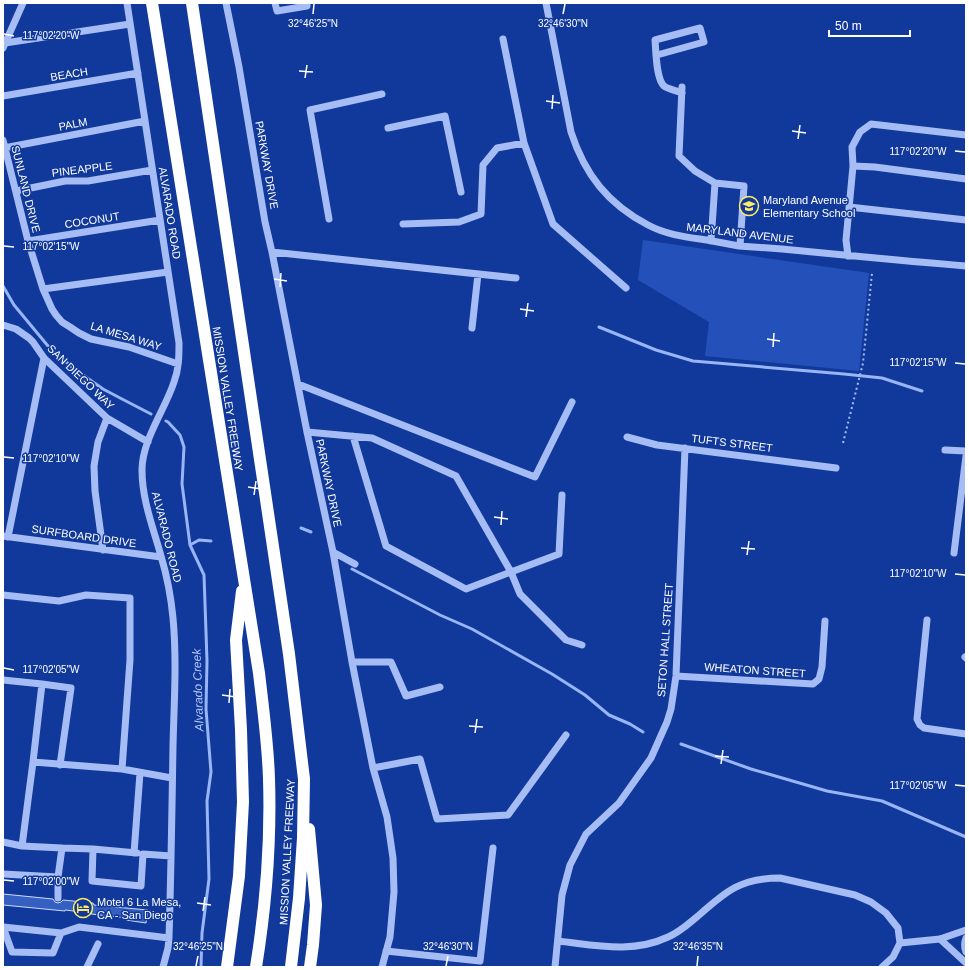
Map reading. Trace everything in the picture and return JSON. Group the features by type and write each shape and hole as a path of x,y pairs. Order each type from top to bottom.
{"highway":[{"name":"MISSION VALLEY FREEWAY","path":"152,3 259,673 266,731 269,778 270,837 266,892 256,967"},
{"name":"MISSION VALLEY FREEWAY","path":"192,3 289,654 304,779 303,838 299,898 291,967"},
{"path":"227,967 238,876 242,810 242,736 236,640 243,576"},
{"path":"304,779 316,905 310,967"}],"street":[{"path":"4,45 23,3"},
{"name":"ALVARADO ROAD","path":"127,3 179,343 178,364 174,383 148,442 142,467 145,503 162,557 171,601 174,638 169,938 164,967"},
{"name":"PARKWAY DRIVE","path":"226,3 239,67 265,222 307,432 333,552 352,662 373,768 387,816 393,858 394,892 390,936 382,967"},
{"path":"275,3 277,11 307,6 307,3"},
{"name":"MARYLAND AVENUE","path":"546,3 571,132 579,155 600,188 623,210 664,232 679,236 740,246 966,266"},
{"path":"4,45 130,24"},
{"path":"657,55 704,42 700,28 655,40 659,76 664,86 682,90 679,156 695,171 715,183 744,186 740,246"},
{"path":"503,40 524,143 553,224 626,288"},
{"name":"BEACH","path":"3,96 138,73"},
{"path":"330,219 310,110 382,94"},
{"path":"388,128 445,116 461,192"},
{"name":"PALM","path":"4,144 145,122"},
{"path":"848,256 846,240 854,166 852,147 860,132 871,124 966,135"},
{"path":"403,224 458,222 481,214 483,165 497,148 524,143"},
{"name":"SUNLAND DRIVE","path":"4,144 28,241 43,288"},
{"path":"854,166 875,167 966,179"},
{"name":"PINEAPPLE","path":"16,192 65,181 88,181 152,170"},
{"path":"711,241 715,183"},
{"path":"849,207 966,220"},
{"name":"COCONUT","path":"28,241 160,220"},
{"path":"272,252 516,278"},
{"path":"43,288 168,272"},
{"path":"472,328 478,274"},
{"name":"LA MESA WAY","path":"43,288 56,315 62,322 79,333 91,339 128,347 178,364"},
{"name":"SAN DIEGO WAY","path":"3,325 16,329 29,338 44,358 107,418 148,442"},
{"path":"6,536 44,358"},
{"path":"298,384 535,477 572,402"},
{"path":"104,550 95,491 94,466 98,442 107,418"},
{"path":"307,432 372,438 456,476 511,572 520,594 566,640 582,645"},
{"path":"353,436 386,546 466,589 559,554 562,495"},
{"name":"TUFTS STREET","path":"627,437 657,445 836,468"},
{"name":"SETON HALL STREET","path":"555,967 562,895 570,864 586,834 619,803 652,758 671,709 676,676 685,448"},
{"path":"945,450 966,451"},
{"path":"954,553 963,508 966,456"},
{"name":"SURFBOARD DRIVE","path":"6,536 162,557"},
{"path":"333,552 355,564"},
{"path":"3,595 59,601 86,595 130,598 130,660 122,769"},
{"path":"927,620 917,719 920,725 924,728 966,734"},
{"name":"WHEATON STREET","path":"676,676 813,684 819,679 822,666 825,621"},
{"path":"352,662 391,662 406,696 440,687"},
{"path":"3,680 72,688 60,765"},
{"path":"22,846 42,684"},
{"path":"373,768 420,759 437,819 508,815 566,735"},
{"path":"33,762 122,769 172,778"},
{"path":"134,853 140,773"},
{"path":"3,842 22,846 93,849 171,856"},
{"path":"58,898 58,877 62,848"},
{"path":"386,951 480,964 493,848"},
{"path":"93,849 92,881 141,886 143,854"},
{"path":"3,874 58,877"},
{"path":"558,941 620,947 632,947 657,942 681,930 717,899 737,886 752,880 780,878 855,895 878,907 898,928 900,943 893,957 882,967"},
{"path":"61,933 53,953 12,952 3,927 61,933 78,927 169,938"},
{"path":"900,943 940,939 966,930"},
{"path":"966,938 964,944 966,952"},
{"path":"940,939 966,963"},
{"path":"87,967 98,944"}],"path":[{"path":"843,443 864,363 872,273"}],"shaded area":[{"path":"643,240 869,273 859,371 705,356 709,322 638,280"}],"building":[{"name":"Motel 6 La Mesa, CA - San Diego","path":"3,894 53,899 58,903 63,900 93,903 94,905 148,910 146,923 126,920 126,918 91,913 3,905"}],"waterway":[{"name":"Alvarado Creek","path":"3,286 14,305 48,346 73,368 103,389 151,414"},
{"path":"599,327 656,350 693,361 882,378 922,391"},
{"name":"Alvarado Creek","path":"166,421 180,435 184,447 182,484 190,545 204,575 207,661 206,709 211,772 207,801 209,879 202,933 201,967"},
{"path":"301,528 311,532"},
{"path":"190,545 199,540 211,541"},
{"path":"352,569 440,615 472,629 552,674 585,695 609,715 630,724 643,732"},
{"path":"681,744 751,769 827,791 882,801 966,837"}],"place":[{"name":"Maryland Avenue Elementary School","path":"749,206"},
{"name":"Motel 6 La Mesa, CA - San Diego","path":"83,908"}]}
